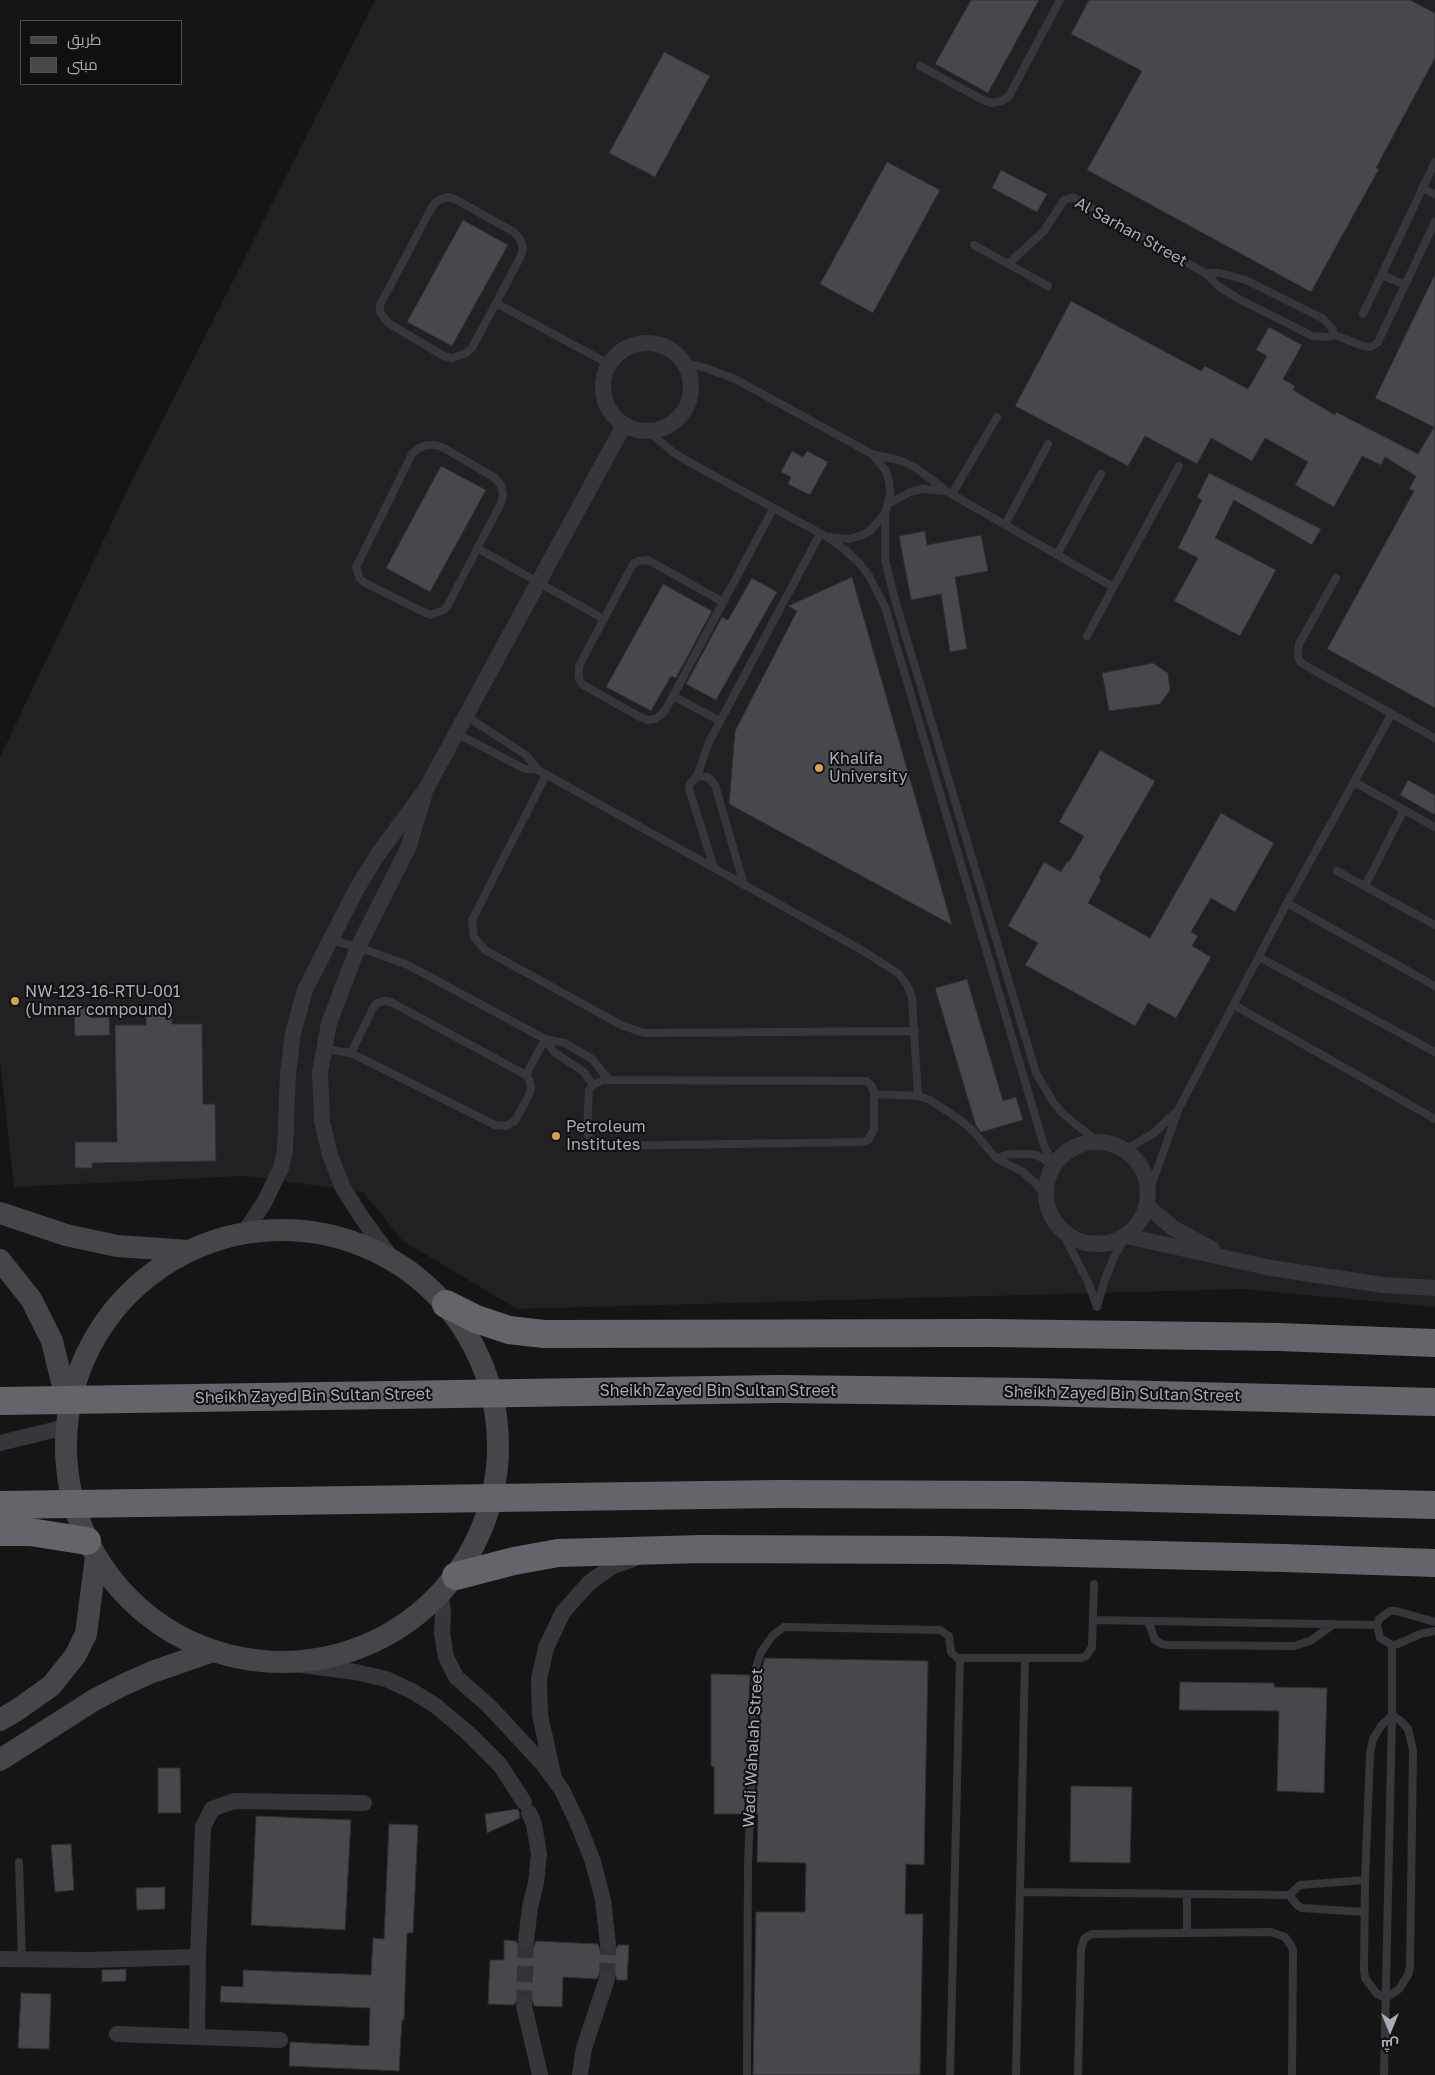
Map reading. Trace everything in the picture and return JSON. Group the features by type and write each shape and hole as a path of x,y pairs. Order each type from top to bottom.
{"highway":[{"path":"446,1304 476,1319 509,1330 544,1334 990,1333 1269,1337 1435,1343"},
{"name":"Sheikh Zayed Bin Sultan Street","path":"0,1401 779,1389 1435,1402"},
{"path":"0,1505 778,1494 1036,1495 1435,1505"},
{"path":"0,1532 30,1532 91,1549"},
{"path":"449,1585 514,1561 558,1554 702,1549 965,1551 1435,1563"}],"main road":[{"path":"0,1213 66,1235 118,1246 189,1251"},
{"path":"0,1260 31,1299 52,1342 67,1417 68,1485 91,1549 127,1597 166,1629 212,1651 278,1662 338,1655 394,1632 449,1585 481,1534 496,1487 499,1438 492,1390 474,1344 446,1304 419,1278 393,1260 343,1239 295,1230 244,1233 218,1240 189,1251 146,1278 110,1314 84,1358 67,1417"},
{"path":"0,1720 18,1710 51,1686 75,1656 86,1634 91,1549"},
{"path":"0,1760 94,1700 123,1685 152,1672 212,1651"}],"street":[{"path":"641,343 654,343 667,347 678,354 686,364 691,378 692,394 687,408 677,421 663,428 648,432 635,430 615,418 604,398 604,375 609,364 617,354 628,347 641,343"},
{"path":"244,1233 269,1194 281,1168 285,1150 288,1072 293,1033 305,990 329,940 376,857 426,789 624,425"},
{"path":"393,1260 362,1218 343,1188 330,1155 322,1121 320,1097 323,1049 329,1023 358,947 408,848 426,789"},
{"path":"1098,1142 1117,1146 1125,1150 1143,1170 1147,1182 1145,1211 1138,1225 1126,1236 1114,1242 1100,1245 1087,1244 1062,1232 1048,1210 1045,1196 1047,1181 1054,1165 1063,1154 1073,1147 1098,1142"},
{"path":"1147,1200 1173,1228 1230,1258"},
{"path":"1126,1236 1271,1268 1382,1285 1435,1288"},
{"path":"0,1444 67,1417"},
{"path":"554,1781 540,1715 539,1679 546,1648 563,1612 589,1583 611,1567 645,1555 702,1549"},
{"path":"449,1585 443,1614 442,1633 446,1657 456,1677 489,1706 543,1764 562,1790 580,1826 593,1862 603,1900 608,1944"},
{"path":"278,1662 356,1672 386,1679 412,1691 436,1706 468,1733 500,1766 527,1808 534,1824 539,1854 526,1941"},
{"path":"197,2036 203,1827 212,1809 234,1802 364,1804"},
{"path":"0,1959 198,1957"},
{"path":"580,2075 584,2048 607,1979"},
{"path":"524,2006 540,2075"},
{"path":"117,2034 280,2040"}],"lane":[{"path":"920,66 983,100 992,103 1002,101 1009,96 1060,0"},
{"path":"1363,314 1435,162"},
{"path":"1422,188 1435,194"},
{"name":"Al Sarhan Street","path":"1008,264 1044,231 1068,198 1077,199 1205,273 1227,293 1312,336 1327,337 1334,335 1367,347 1375,345 1435,222"},
{"path":"454,199 514,232 520,239 523,248 521,256 496,303 472,348 459,356 444,356 388,323 383,318 380,305 382,298 433,205 439,200 454,199"},
{"path":"974,245 1048,286"},
{"name":"Al Sarhan Street","path":"1205,273 1220,273 1246,280 1322,318 1332,328 1334,335"},
{"path":"1382,275 1405,285"},
{"path":"496,303 609,364"},
{"path":"686,364 711,369 735,378 872,454 902,461 916,468 950,493 1113,587"},
{"path":"950,493 997,417"},
{"path":"648,432 674,453 844,549 869,576 885,607 1044,1148 1054,1165"},
{"path":"1005,525 1048,444"},
{"path":"427,445 436,445 444,448 495,478 501,485 503,494 501,503 477,548 448,604 437,614 422,613 365,583 356,573 358,560 412,454 418,448 427,445"},
{"path":"824,536 849,539 860,536 870,531 884,514 890,493 886,471 872,454"},
{"path":"1087,636 1179,466"},
{"path":"1057,555 1101,474"},
{"path":"888,504 899,497 923,489 950,493"},
{"path":"723,602 648,560 643,559 633,564 580,666 579,679 583,685 647,720 655,719 662,715 673,696 773,509"},
{"path":"884,514 885,559 893,593 1036,1072 1053,1102 1063,1114 1098,1142"},
{"path":"714,868 689,789 690,784 697,776 704,753 720,721 824,536"},
{"path":"477,548 604,619"},
{"path":"1336,578 1299,644 1298,657 1306,667 1435,738"},
{"path":"673,696 720,721"},
{"path":"1147,1200 1179,1108 1287,903 1391,715"},
{"path":"466,716 526,755 538,770 546,775 888,966 899,974 907,985 912,997 918,1096"},
{"path":"456,733 525,769 538,770"},
{"path":"546,775 472,920 474,937 485,950 621,1025 644,1033 915,1031"},
{"path":"697,776 708,777 715,785 744,885"},
{"path":"1354,782 1435,827"},
{"path":"1364,886 1404,810"},
{"path":"1337,871 1435,925"},
{"path":"1287,903 1435,986"},
{"path":"329,940 358,947 408,965 545,1038 564,1042 598,1065 609,1080"},
{"path":"1259,957 1435,1052"},
{"path":"323,1049 351,1053 500,1126 506,1126 515,1121 530,1095 530,1081 526,1075 390,1002 377,1003 372,1008 351,1053"},
{"path":"1234,1005 1435,1119"},
{"path":"526,1075 545,1038"},
{"path":"545,1038 554,1052 584,1072 593,1085"},
{"path":"603,1080 609,1080 859,1080 872,1086 874,1094 874,1129 868,1140 862,1142 603,1146 596,1144 590,1139 587,1132 587,1096 593,1085 603,1080"},
{"path":"874,1094 918,1096 930,1100 959,1119 974,1132 996,1158 1023,1172 1045,1196"},
{"path":"1125,1150 1154,1133 1179,1108"},
{"path":"996,1158 1010,1154 1030,1154 1039,1156 1054,1165"},
{"path":"1062,1232 1088,1282 1097,1308 1111,1265 1126,1236"},
{"path":"950,2075 960,1658 1076,1658 1086,1656 1092,1647 1094,1584"},
{"path":"1435,1622 1390,1611 1379,1619 1377,1625 1380,1638 1392,1645 1420,1634 1435,1631"},
{"path":"1093,1620 1377,1625"},
{"path":"1148,1621 1156,1640 1162,1644 1169,1645 1294,1646 1310,1641 1334,1624"},
{"name":"Wadi Wahalah Street","path":"747,2075 748,1864 756,1667 761,1652 773,1635 784,1627 940,1630 949,1636 952,1655 960,1658"},
{"path":"1384,2075 1392,1645"},
{"path":"1016,2075 1025,1658"},
{"path":"1386,1998 1377,1994 1366,1978 1364,1968 1365,1880 1370,1754 1373,1739 1381,1726 1392,1715"},
{"path":"1386,1998 1399,1989 1408,1975 1410,1967 1413,1750 1412,1739 1408,1729 1392,1715"},
{"path":"19,1862 22,1960"},
{"path":"1020,1892 1289,1895 1300,1885 1365,1880"},
{"path":"1187,1933 1188,1894"},
{"path":"1289,1895 1302,1908 1365,1912"},
{"path":"1078,2075 1081,1949 1084,1939 1092,1934 1271,1932 1285,1937 1293,1949 1292,2075"}],"shaded area":[{"path":"375,0 1435,0 1435,1307 1242,1289 517,1309 403,1241 363,1192 245,1176 14,1187 0,1060 0,757 127,491"}],"building":[{"path":"971,0 1039,0 988,93 935,64"},
{"path":"1089,0 1410,0 1435,13 1435,58 1376,168 1379,169 1311,292 1087,170 1142,71 1071,34"},
{"path":"664,52 710,76 655,177 609,153"},
{"path":"887,162 940,190 873,313 820,284"},
{"path":"1001,170 1047,194 1037,212 992,188"},
{"path":"463,220 508,245 452,346 407,322"},
{"path":"1435,274 1435,708 1327,649 1414,491 1409,489 1416,476 1385,457 1381,465 1362,456 1334,507 1295,485 1308,462 1265,438 1252,461 1211,438 1197,464 1145,436 1128,466 1015,406 1071,301 1201,371 1205,366 1248,389 1267,356 1256,350 1269,327 1302,345 1283,379 1295,386 1293,390 1335,415 1336,412 1418,454 1434,427 1375,398"},
{"path":"792,451 803,457 807,451 828,462 810,495 788,484 791,477 781,472"},
{"path":"441,466 486,490 430,592 386,568"},
{"path":"1209,473 1321,529 1312,545 1234,500 1215,538 1276,570 1240,636 1174,601 1198,558 1178,548 1202,500 1197,497"},
{"path":"925,531 927,545 981,535 988,571 955,577 967,649 950,652 941,594 911,600 899,536"},
{"name":"Khalifa University","path":"852,577 952,925 729,804 735,731 797,611 788,606"},
{"path":"752,578 777,592 716,700 686,684 722,617 728,620"},
{"path":"663,584 712,611 676,678 671,676 651,711 606,687"},
{"path":"1153,663 1168,673 1170,690 1160,704 1109,711 1102,673"},
{"path":"1100,750 1155,781 1099,878 1101,880 1088,903 1150,938 1221,813 1274,843 1235,912 1211,898 1191,932 1198,936 1192,946 1211,957 1176,1018 1148,1003 1135,1026 1025,965 1038,943 1008,926 1044,862 1061,872 1084,836 1059,822"},
{"path":"1408,780 1435,795 1435,815 1400,795"},
{"path":"967,979 1003,1101 1016,1097 1023,1120 981,1132 976,1126 935,988"},
{"path":"146,1006 172,1006 172,1024 202,1024 203,1104 215,1104 216,1161 92,1163 92,1168 75,1168 75,1142 117,1142 115,1025 146,1025"},
{"path":"74,1007 91,1007 91,1018 109,1017 110,1035 75,1036"},
{"path":"765,1658 928,1661 924,1865 906,1864 905,1914 923,1914 920,2075 753,2075 756,1912 805,1912 806,1863 757,1862 758,1814 756,1814 762,1668"},
{"path":"711,1674 750,1675 744,1814 714,1814 714,1767 711,1766"},
{"path":"1180,1682 1274,1683 1274,1687 1327,1688 1324,1793 1277,1791 1279,1711 1179,1710"},
{"path":"158,1768 180,1768 181,1813 158,1813"},
{"path":"1071,1786 1132,1787 1130,1863 1070,1862"},
{"path":"517,1809 520,1818 487,1833 485,1814"},
{"path":"256,1816 351,1820 345,1930 251,1925"},
{"path":"389,1824 418,1825 413,1933 407,1933 404,2020 402,2020 399,2071 289,2066 290,2042 369,2046 370,2008 220,2002 221,1986 243,1987 243,1970 371,1975 373,1938 384,1939"},
{"path":"71,1844 74,1890 55,1892 51,1845"},
{"path":"165,1887 165,1909 137,1910 136,1888"},
{"path":"504,1940 516,1941 520,1949 525,1951 534,1947 536,1941 598,1944 600,1950 609,1954 614,1952 618,1945 629,1945 627,1980 617,1980 614,1972 605,1969 600,1972 597,1979 563,1977 562,2007 534,2006 532,2000 526,1996 518,1998 514,2005 488,2004 490,1960 504,1960"},
{"path":"126,1969 126,1981 102,1982 102,1970"},
{"path":"21,1993 51,1994 49,2049 18,2048"}],"tunnel":[{"path":"524,2006 526,1941"},
{"path":"607,1979 608,1944"}],"place":[{"name":"Khalifa University","path":"819,768"},
{"name":"NW-123-16-RTU-001 (Umnar compound)","path":"15,1001"},
{"name":"Petroleum Institutes","path":"556,1136"}]}
